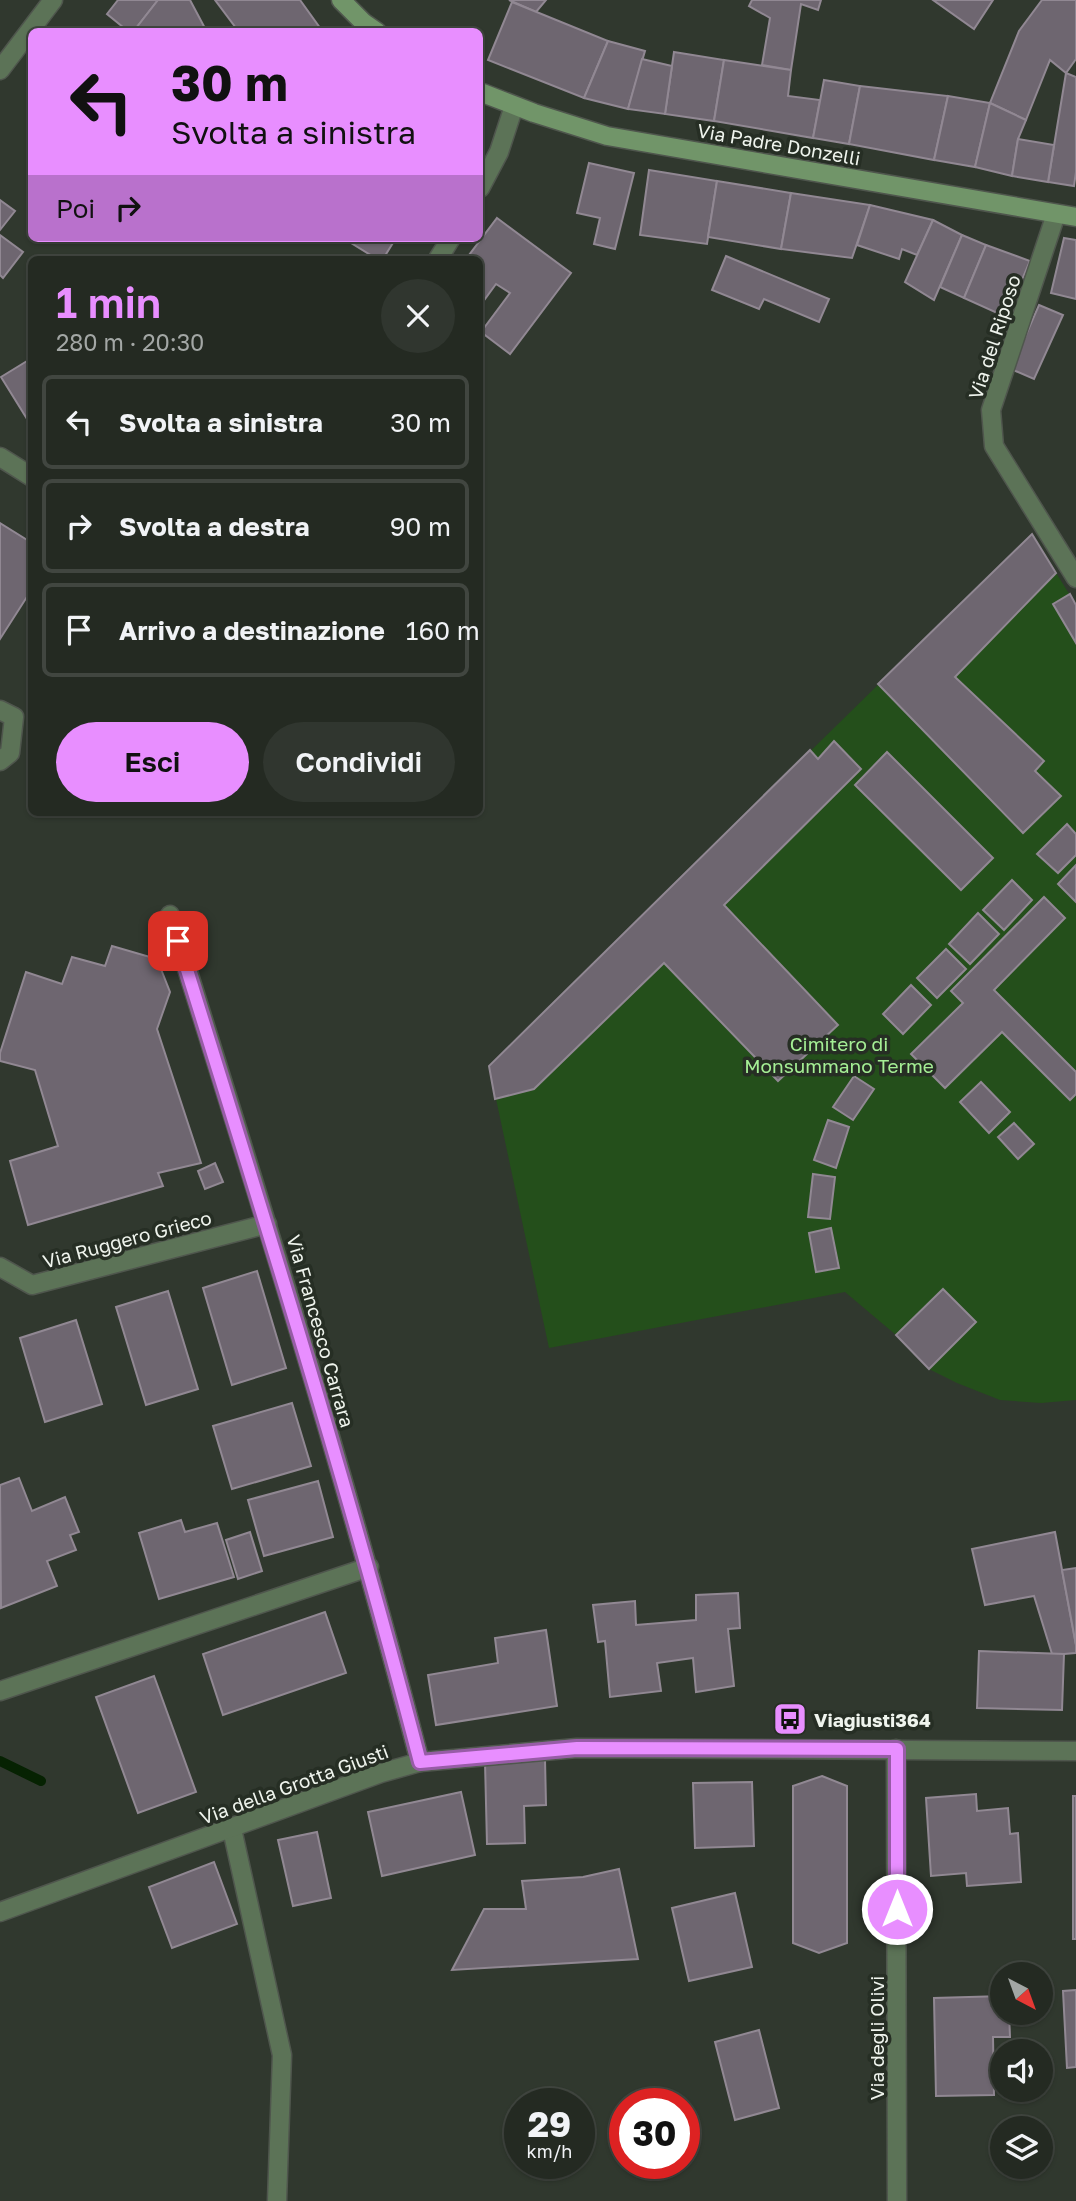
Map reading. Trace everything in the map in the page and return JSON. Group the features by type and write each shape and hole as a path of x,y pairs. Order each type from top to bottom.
{"street":[{"path":"32,28 53,0"},
{"path":"341,0 371,28"},
{"path":"0,70 28,33"},
{"name":"Via Padre Donzelli","path":"483,93 607,136 1076,217"},
{"path":"483,182 499,152 514,106"},
{"name":"Via del Riposo","path":"1056,214 991,410 995,446 1076,578"},
{"path":"0,457 28,474"},
{"path":"0,710 14,717 10,753 0,761"},
{"name":"Via Francesco Carrara","path":"170,915 267,1224 369,1567 420,1762"},
{"name":"Via Ruggero Grieco","path":"0,1267 32,1285 267,1224"},
{"path":"0,1691 369,1567"},
{"name":"Via della Grotta Giusti","path":"0,1912 381,1773 420,1762 577,1748 1076,1751"},
{"name":"Via degli Olivi","path":"897,1749 897,2201"},
{"path":"232,1829 282,2056 277,2201"}],"green space":[{"name":"Cimitero di Monsummano Terme","path":"1032,534 1076,605 1076,1400 1041,1403 1000,1400 957,1383 929,1369 896,1335 845,1292 549,1348 489,1066"}],"building":[{"path":"118,0 158,0 136,28 124,28 107,14"},
{"path":"158,0 190,0 205,28 136,28"},
{"path":"215,0 300,0 320,28 236,28"},
{"path":"509,0 546,0 536,12"},
{"path":"752,0 821,0 818,10 801,4 791,70 762,65 770,18 749,6"},
{"path":"933,0 993,0 974,29"},
{"path":"1042,0 1076,0 1076,59 1066,73 1050,60 1026,120 990,103 1019,31"},
{"path":"512,2 608,41 584,98 488,60"},
{"path":"608,41 645,51 628,109 584,98"},
{"path":"674,52 724,60 714,121 665,114"},
{"path":"642,59 672,66 665,114 628,109"},
{"path":"724,60 791,70 788,96 820,100 813,138 714,121"},
{"path":"1066,73 1076,77 1074,186 1048,182"},
{"path":"824,80 860,86 849,144 813,138"},
{"path":"860,86 948,96 934,160 849,144"},
{"path":"948,96 990,103 975,167 934,160"},
{"path":"990,103 1026,120 1018,139 1012,176 975,167"},
{"path":"1018,139 1054,145 1048,182 1012,176"},
{"path":"589,163 634,173 615,249 594,244 600,218 577,213"},
{"path":"649,170 717,181 707,244 640,235"},
{"path":"717,181 791,193 781,249 708,237"},
{"path":"791,193 870,205 852,258 781,249"},
{"path":"0,200 15,211 0,230"},
{"path":"870,205 933,220 917,255 902,249 899,259 857,245"},
{"path":"497,218 571,273 510,354 483,334 483,329 510,293 496,284 485,299 483,297 483,256 468,256 479,242 483,242 483,237"},
{"path":"933,220 962,235 934,300 905,282"},
{"path":"0,235 23,252 3,278 0,275"},
{"path":"962,235 986,245 964,298 940,287"},
{"path":"1064,238 1076,240 1076,299 1051,293"},
{"path":"349,242 394,242 385,256 372,256"},
{"path":"986,245 1030,261 1006,317 964,298"},
{"path":"726,256 829,299 819,322 764,299 759,309 712,290"},
{"path":"1039,305 1063,315 1034,379 1011,369"},
{"path":"28,360 28,421 1,377"},
{"path":"0,523 28,540 28,595 0,639"},
{"path":"1032,534 1056,573 955,677 1044,761 1035,771 1061,796 1023,833 878,684"},
{"path":"1070,594 1076,605 1076,643 1053,604"},
{"path":"834,741 861,769 724,905 838,1025 778,1081 664,963 534,1089 495,1099 489,1066 810,750 818,759"},
{"path":"887,752 993,858 961,890 855,785"},
{"path":"1067,824 1076,834 1076,855 1058,873 1037,854"},
{"path":"1076,865 1076,902 1058,884"},
{"path":"1012,880 1032,900 1004,930 983,910"},
{"path":"1044,897 1065,918 994,990 1076,1072 1076,1094 1070,1100 1002,1032 945,1088 911,1054 963,1003 951,991"},
{"path":"978,913 999,934 970,964 949,944"},
{"path":"112,946 157,959 170,992 157,1029 201,1163 158,1173 163,1186 28,1225 10,1161 58,1146 35,1070 0,1061 0,1053 26,972 62,984 72,957 105,966"},
{"path":"946,949 966,969 937,998 917,978"},
{"path":"911,985 931,1005 903,1034 883,1014"},
{"path":"854,1076 874,1089 853,1120 833,1107"},
{"path":"981,1082 1010,1112 989,1133 960,1102"},
{"path":"828,1120 849,1127 836,1168 814,1160"},
{"path":"1014,1123 1034,1144 1018,1159 998,1137"},
{"path":"215,1163 223,1182 205,1189 198,1171"},
{"path":"813,1174 835,1177 830,1219 808,1217"},
{"path":"831,1228 839,1268 816,1272 809,1233"},
{"path":"257,1271 286,1368 232,1385 203,1288"},
{"path":"943,1289 976,1322 929,1369 896,1335"},
{"path":"168,1291 198,1389 146,1405 116,1307"},
{"path":"76,1320 102,1404 45,1422 20,1338"},
{"path":"292,1403 311,1466 232,1489 213,1426"},
{"path":"19,1478 32,1511 65,1497 79,1532 70,1535 76,1550 47,1561 57,1586 1,1608 0,1485"},
{"path":"318,1481 333,1537 264,1556 248,1500"},
{"path":"181,1520 185,1532 217,1523 234,1577 159,1599 139,1533"},
{"path":"250,1532 262,1571 238,1579 226,1540"},
{"path":"1055,1532 1076,1653 1052,1654 1034,1596 985,1605 972,1549"},
{"path":"1076,1568 1076,1645 1062,1570"},
{"path":"738,1593 740,1628 728,1629 734,1686 696,1692 693,1658 657,1663 661,1691 610,1697 605,1641 598,1642 593,1605 635,1601 636,1625 696,1620 696,1595"},
{"path":"325,1612 346,1673 223,1715 203,1654"},
{"path":"546,1630 557,1706 436,1725 428,1675 498,1663 495,1638"},
{"path":"979,1651 1064,1654 1062,1710 977,1708"},
{"path":"154,1676 196,1792 138,1813 96,1697"},
{"path":"545,1759 546,1805 524,1806 525,1843 487,1844 485,1762"},
{"path":"822,1776 847,1786 847,1943 819,1953 793,1943 793,1786"},
{"path":"752,1782 754,1846 695,1848 693,1783"},
{"path":"461,1792 475,1855 382,1876 368,1812"},
{"path":"976,1794 977,1811 1008,1808 1010,1834 1018,1833 1021,1882 967,1886 966,1873 931,1876 926,1798"},
{"path":"1073,1796 1076,1796 1076,1939 1073,1939"},
{"path":"317,1832 331,1898 293,1906 278,1840"},
{"path":"214,1862 237,1924 172,1948 149,1887"},
{"path":"619,1869 638,1959 452,1970 484,1909 526,1909 522,1881 583,1877"},
{"path":"735,1893 752,1967 689,1981 672,1908"},
{"path":"1076,1990 1076,2067 1067,2068 1063,1991"},
{"path":"990,1996 990,2025 1010,2025 1010,2037 990,2039 990,2095 936,2096 934,1998"},
{"path":"759,2030 779,2108 735,2120 715,2042"}],"waterway":[{"path":"0,1761 41,1781"}],"place":[{"name":"Viagiusti364","path":"790,1719"}],"route":[{"path":"178,941 267,1224 369,1567 420,1762 577,1748 897,1749 897,1909"}]}
